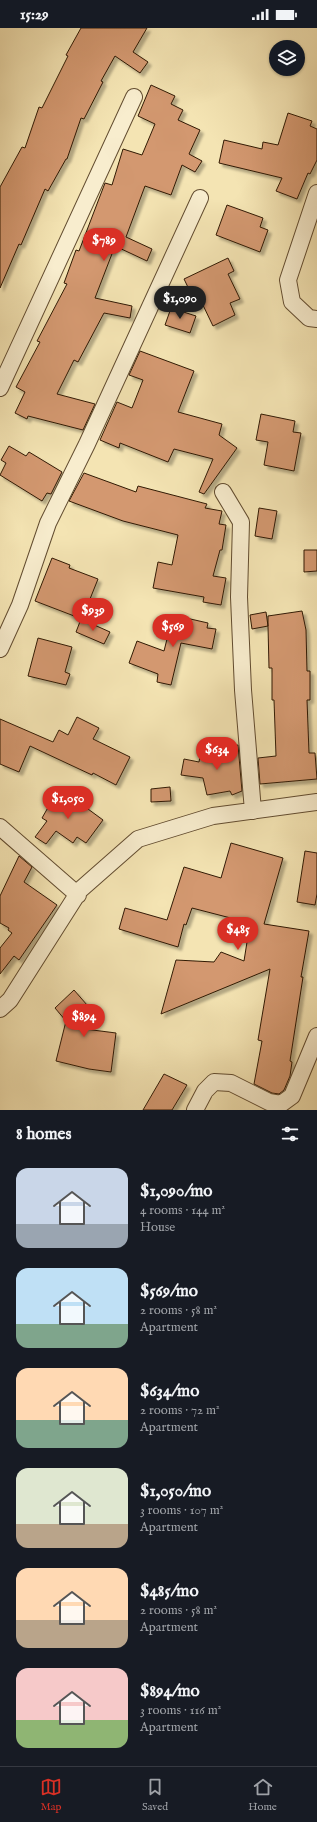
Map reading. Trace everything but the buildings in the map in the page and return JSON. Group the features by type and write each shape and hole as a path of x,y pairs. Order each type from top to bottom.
{"street":[{"path":"0,388 134,97"},
{"path":"317,193 288,280 292,302 309,318 317,319"},
{"path":"0,648 20,605 48,523 87,444 200,198"},
{"path":"223,492 241,522 239,597 243,690 254,810"},
{"path":"0,1009 10,1000 80,890 138,839 213,816 317,802"},
{"path":"0,827 78,895"},
{"path":"195,1110 205,1091 214,1082 231,1084 269,1102 281,1104 292,1096 317,1036"}]}
